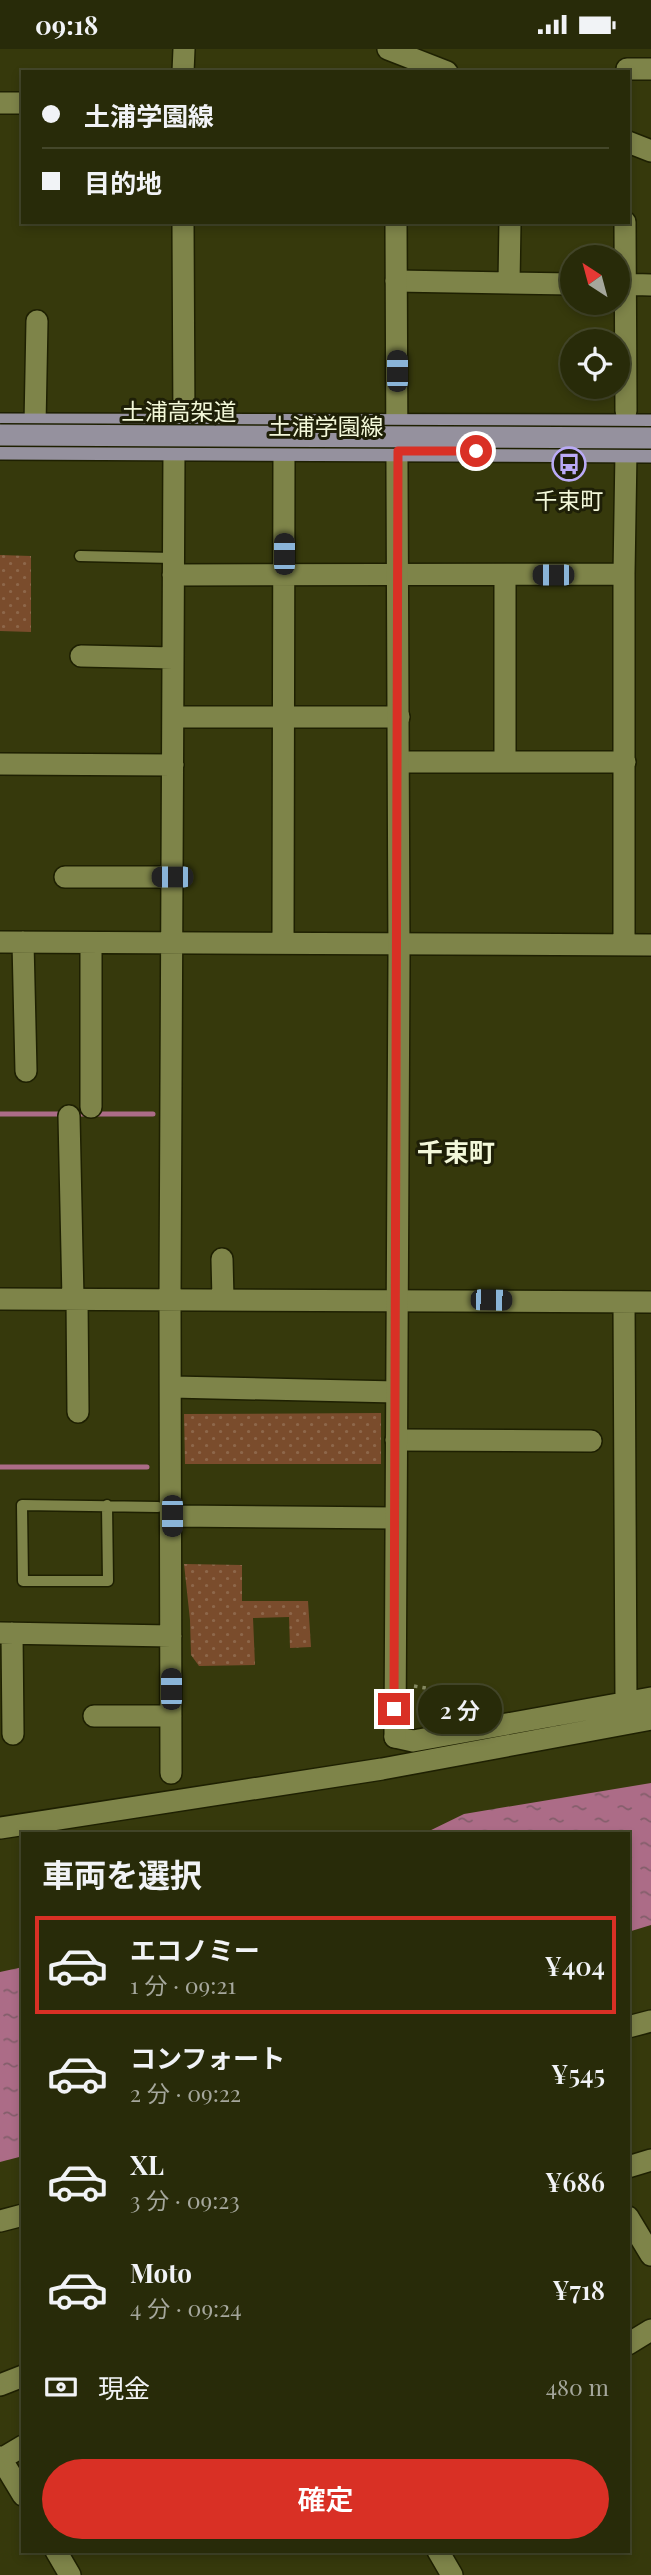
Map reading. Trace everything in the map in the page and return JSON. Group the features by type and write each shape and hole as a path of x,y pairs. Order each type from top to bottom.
{"main road":[{"name":"土浦学園線","path":"0,424 651,425"},
{"name":"土浦高架道","path":"0,435 651,438"},
{"name":"土浦学園線","path":"0,449 651,452"}],"street":[{"path":"183,70 184,49"},
{"path":"397,56 441,70"},
{"path":"627,63 651,69"},
{"path":"0,103 21,103"},
{"path":"630,143 651,151"},
{"path":"171,1773 171,1636 165,1511 172,1387 170,1299 174,450 184,425 183,224"},
{"path":"395,1734 399,943 396,224"},
{"path":"509,283 510,224"},
{"path":"624,245 625,224"},
{"path":"396,281 560,283"},
{"path":"630,284 651,285"},
{"path":"622,315 626,411"},
{"path":"36,424 37,321"},
{"path":"283,943 284,451"},
{"path":"624,945 626,452"},
{"path":"173,566 284,576 624,574"},
{"path":"505,575 505,761"},
{"path":"81,656 173,658"},
{"path":"173,717 399,717"},
{"path":"399,762 625,762"},
{"path":"0,764 173,765"},
{"path":"65,877 172,877"},
{"path":"0,942 651,945"},
{"path":"23,943 26,1071"},
{"path":"90,1107 91,943"},
{"path":"69,1116 78,1412"},
{"path":"222,1259 223,1299"},
{"path":"0,1299 651,1302"},
{"path":"624,1302 626,1702"},
{"path":"172,1387 396,1392"},
{"path":"396,1440 592,1441"},
{"path":"165,1511 395,1518"},
{"path":"13,1734 6,1633 171,1636"},
{"path":"380,1769 384,1739 395,1734 413,1741 651,1698"},
{"path":"94,1716 171,1716"},
{"path":"0,1829 380,1769 651,1719"},
{"path":"630,2026 651,2021"},
{"path":"630,2166 651,2160"},
{"path":"0,2221 21,2216"},
{"path":"630,2220 651,2255"},
{"path":"630,2343 651,2330"},
{"path":"0,2385 21,2377"},
{"path":"21,2447 1,2458 21,2492"},
{"path":"57,2553 70,2575"},
{"path":"440,2553 452,2575"}],"lane":[{"path":"80,556 173,566"},
{"path":"107,1505 108,1581 23,1581 22,1505 107,1505 165,1511"}],"path":[{"path":"395,1686 420,1686 448,1692 464,1700 482,1715 489,1727"}],"shaded area":[{"path":"0,555 31,556 31,632 0,631"},
{"path":"381,1413 381,1464 185,1464 184,1414"},
{"path":"184,1564 242,1565 242,1601 308,1601 311,1647 290,1648 289,1617 253,1618 255,1665 199,1666 191,1655"}],"water":[{"path":"651,1783 651,1925 630,1931 630,1832 427,1832 464,1814"},
{"path":"21,1967 21,2157 0,2162 0,1972"}],"waterway":[{"path":"0,1114 63,1114"},
{"path":"73,1114 153,1114"},
{"path":"0,1467 147,1467"}],"place":[{"name":"千束町","path":"569,464"}],"district":[{"name":"千束町","path":"456,1151"}],"route":[{"path":"394,1709 399,957 398,451 476,451"}]}
